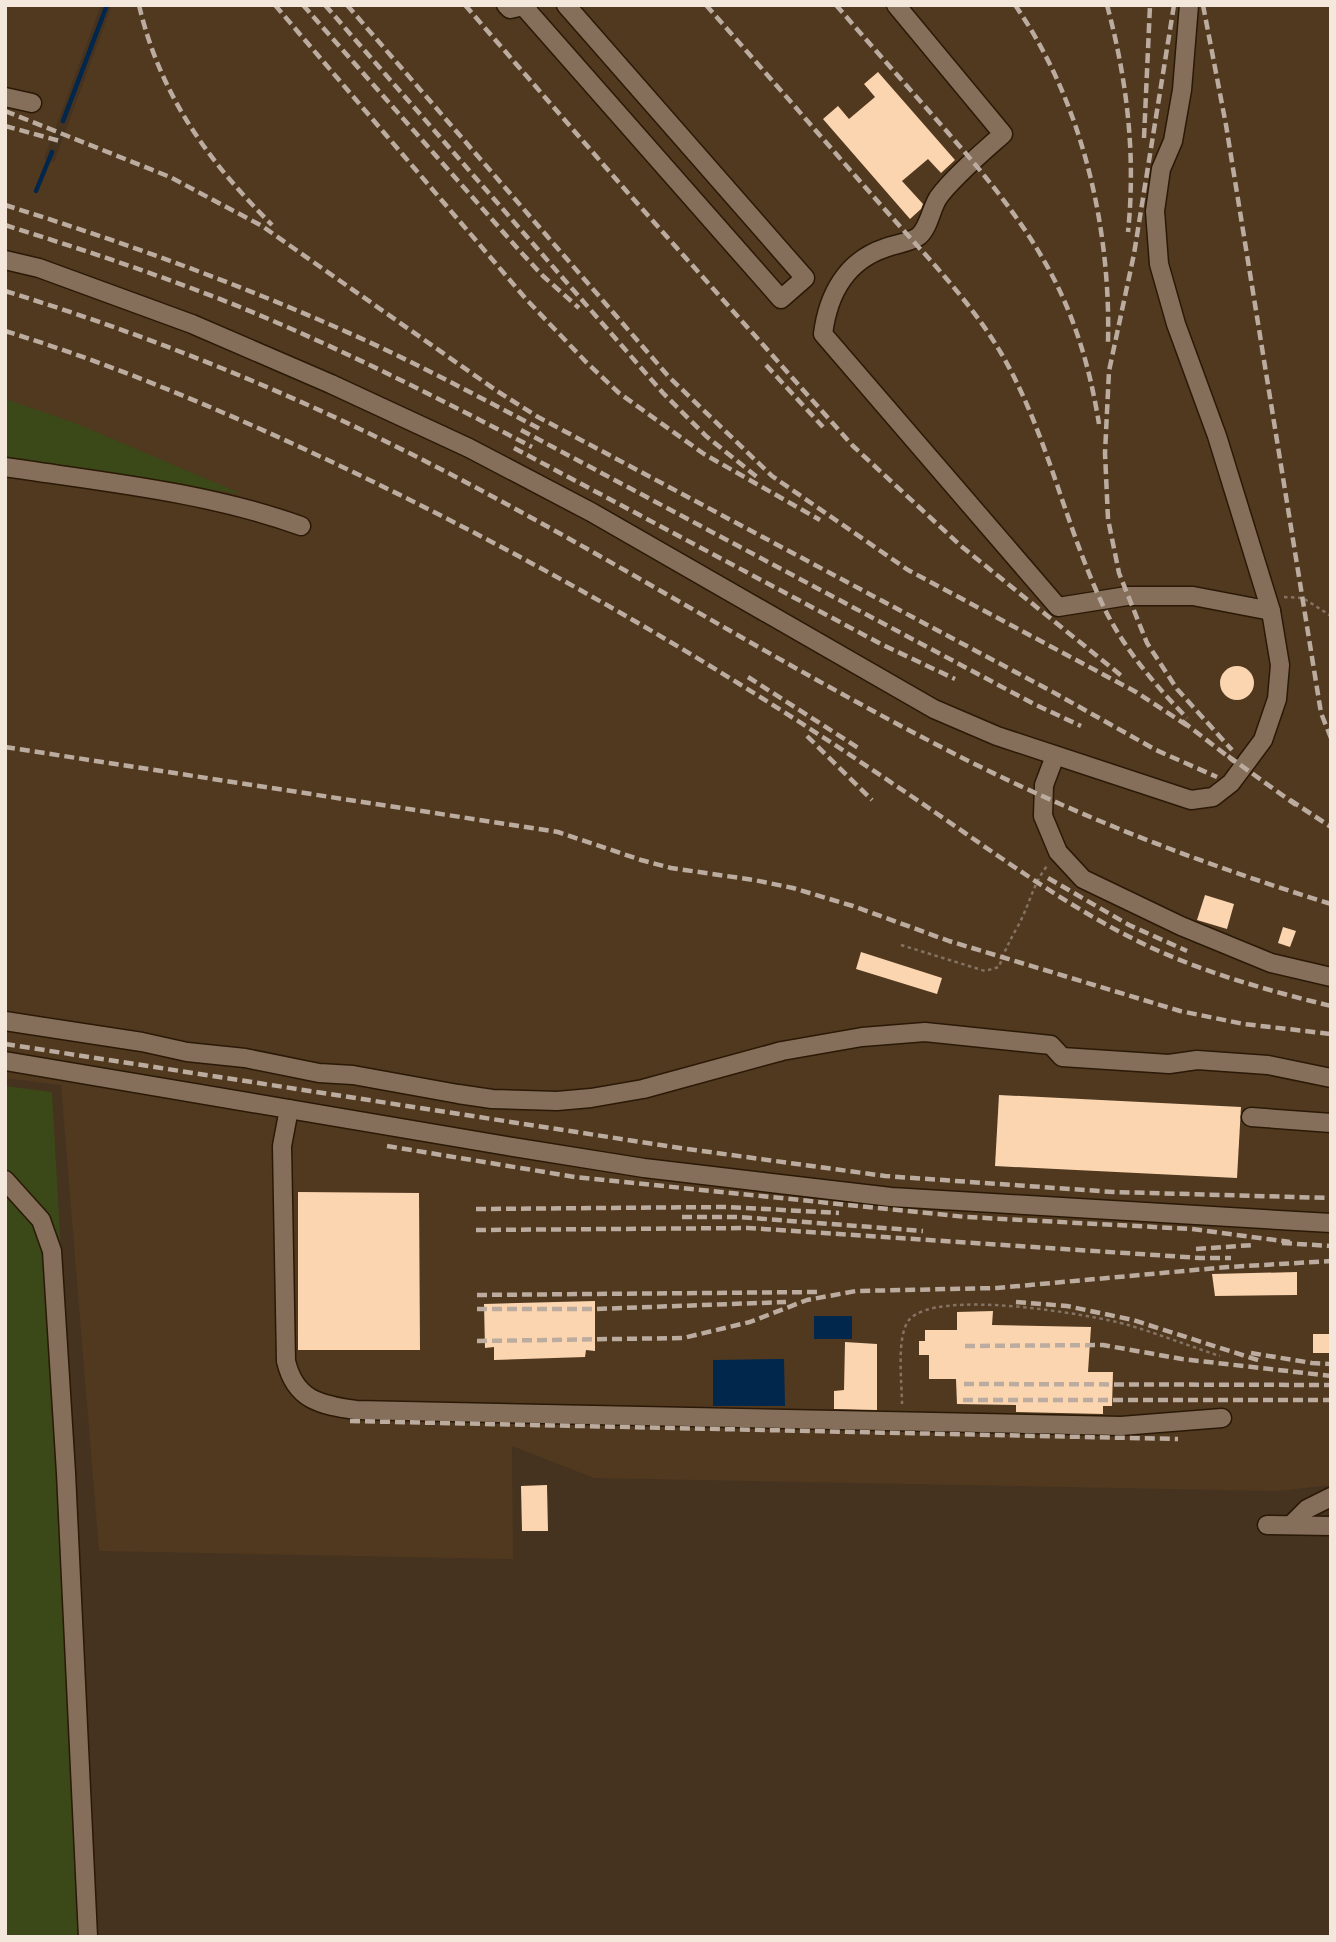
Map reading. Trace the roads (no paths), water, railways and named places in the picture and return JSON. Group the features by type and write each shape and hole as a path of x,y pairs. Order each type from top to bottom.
{"lane":[{"path":"506,5 510,9 526,6 781,299 805,278 566,5"},
{"path":"896,5 1003,134 939,198 922,234 913,240 873,252 854,265 834,291 826,313 823,334 1058,607 1126,596 1193,596 1269,603"},
{"path":"5,260 39,268 191,324 331,384 469,449 591,512 934,709 997,736 1191,800 1213,797 1231,783 1263,740 1277,699 1280,666 1269,603 1217,436 1176,324 1159,264 1155,211 1161,169 1172,141 1182,90 1189,5"},
{"path":"5,97 32,103"},
{"path":"5,467 154,490 245,508 301,526"},
{"path":"1055,756 1044,785 1043,816 1058,852 1083,879 1181,926 1272,963 1331,977"},
{"path":"5,1021 492,1099 557,1101 591,1098 643,1089 782,1051 862,1037 925,1032 1051,1045 1062,1058 1169,1064 1197,1060 1268,1065 1331,1078"},
{"path":"5,1061 644,1168 877,1195 1331,1223"},
{"path":"289,1108 282,1146 286,1361 290,1378 299,1391 331,1406 356,1410 1121,1426 1222,1418"},
{"path":"1251,1117 1331,1123"},
{"path":"5,1180 41,1220 52,1251 66,1472 88,1937"},
{"path":"1290,1525 1307,1509 1331,1497"},
{"path":"1267,1525 1331,1526"}],"water":[{"path":"814,1316 852,1316 852,1339 814,1339"},
{"path":"784,1359 785,1406 713,1406 713,1360"}],"waterway":[{"path":"63,121 107,5"},
{"path":"36,191 52,152"}],"railway":[{"path":"139,5 160,68 189,125 227,176 272,225"},
{"path":"275,5 526,299 586,362 619,393 704,454 820,520"},
{"path":"303,5 518,249 579,308"},
{"path":"325,5 663,393 706,436 757,477"},
{"path":"347,5 669,377 772,476 908,570 1136,692 1188,726"},
{"path":"465,5 853,446 961,546 1123,677"},
{"path":"706,5 948,280 989,334 1017,382 1087,568 1108,616 1138,662 1187,718"},
{"path":"836,5 968,156 1030,237 1055,281 1077,333 1088,369 1099,424"},
{"path":"1015,5 1058,82 1088,166 1104,255 1108,343"},
{"path":"1107,5 1120,61 1128,117 1131,174 1128,232"},
{"path":"1144,138 1150,5"},
{"path":"1174,5 1134,254 1109,371 1105,453 1108,519 1119,573 1147,643 1177,689 1232,750"},
{"path":"1203,5 1226,125 1321,713 1331,738"},
{"path":"5,111 170,177 262,226 538,417 1051,691 1156,750 1217,777"},
{"path":"5,126 60,141"},
{"path":"5,205 144,251 280,303 391,352 540,429"},
{"path":"5,225 240,307 351,356 532,447"},
{"path":"5,291 164,346 320,410 488,494 882,716 995,774 1136,836 1331,904"},
{"path":"5,331 94,361 225,413 452,521 550,573 694,656 864,764 1041,885 1123,934 1218,974 1331,1006"},
{"path":"766,365 823,427"},
{"path":"521,430 1034,704 1081,726"},
{"path":"514,448 881,644 955,679"},
{"path":"748,677 860,749"},
{"path":"1182,721 1235,762"},
{"path":"807,736 872,800"},
{"path":"5,747 558,832 671,868 793,888 853,906 949,941 1180,1011 1244,1024 1331,1034"},
{"path":"1228,756 1296,805"},
{"path":"1290,800 1331,827"},
{"path":"1048,878 1129,925 1187,951"},
{"path":"5,1044 680,1148 885,1176 1113,1192 1331,1198"},
{"path":"387,1146 575,1177 966,1217 1192,1229 1290,1242"},
{"path":"476,1209 727,1207 839,1213"},
{"path":"682,1217 739,1217 923,1231"},
{"path":"476,1230 748,1228 1231,1258"},
{"path":"1282,1243 1331,1246"},
{"path":"1196,1249 1253,1245"},
{"path":"477,1341 683,1338 750,1322 807,1300 856,1291 997,1288 1228,1267 1331,1261"},
{"path":"477,1295 817,1292"},
{"path":"477,1309 595,1309 786,1302"},
{"path":"1016,1302 1067,1306 1133,1320 1261,1361"},
{"path":"965,1346 1103,1345 1182,1359 1331,1376"},
{"path":"1251,1353 1331,1364"},
{"path":"964,1384 1331,1385"},
{"path":"963,1400 1331,1400"},
{"path":"350,1421 1178,1439"}]}
